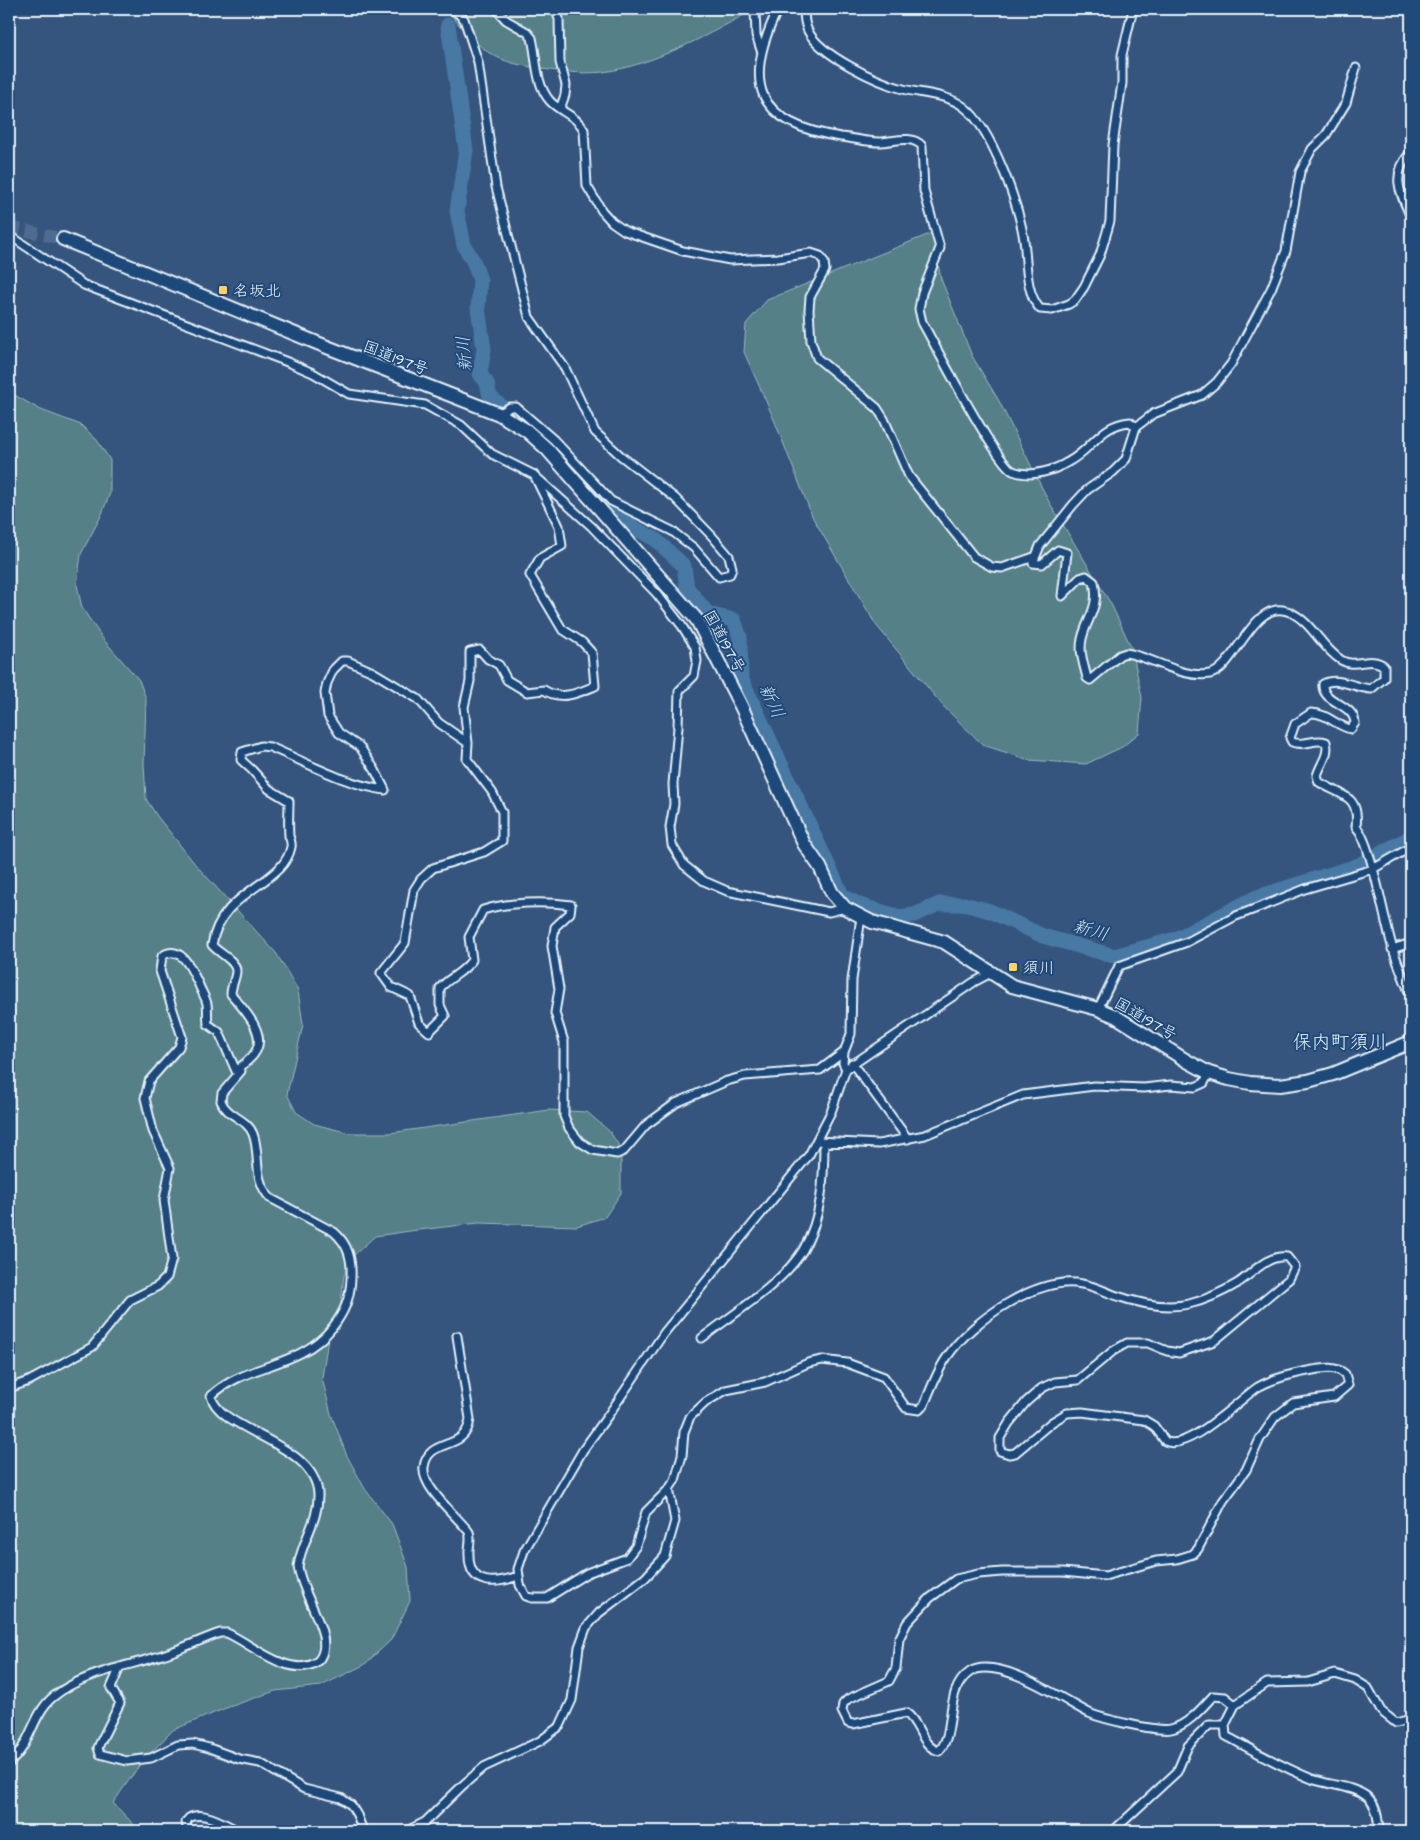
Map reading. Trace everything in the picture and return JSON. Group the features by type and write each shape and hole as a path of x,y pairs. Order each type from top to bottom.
{"highway":[{"name":"国道197号","path":"63,238 327,347 500,414 527,431 547,449 697,620 741,706 804,844 820,867 832,893 845,908 861,917 944,942 1012,986 1098,1009 1139,1029 1187,1061 1209,1073 1250,1084 1280,1085 1308,1081 1333,1074 1411,1042"}],"street":[{"path":"453,9 464,19 478,62 496,187 529,317 565,368 595,432 621,456 675,498 712,536 729,556 732,568 730,574 725,578 719,577 694,548 672,531 611,501 554,440 516,407 510,407 500,414"},
{"path":"496,9 506,20 527,32 532,38 540,84 549,100 580,122 584,130 587,186 602,211 612,222 625,231 683,251 730,260 778,258 812,253 820,256 824,262 825,270 810,297 809,310 811,340 817,358 876,408 884,419 909,476 974,557 992,567 1002,568 1034,557"},
{"path":"552,9 556,11 559,19 560,62 566,85 560,109"},
{"path":"755,9 756,35 761,50"},
{"path":"778,9 761,50 759,68 762,94 765,101 780,116 815,133 879,142 914,140 922,146 924,191 940,248 922,293 919,309 927,330 981,426 1007,466 1026,474 1048,471 1072,460 1108,427 1116,423 1130,422 1136,428"},
{"path":"804,9 807,30 815,42 860,73 904,89 955,101 972,114 983,130 1012,194 1024,239 1028,278 1036,304 1040,309 1052,310 1069,304 1084,287 1100,255 1110,221 1113,145 1122,83 1122,55 1133,9"},
{"path":"1356,68 1346,102 1331,128 1312,149 1300,172 1286,251 1270,289 1231,364 1217,382 1202,395 1153,414 1136,428 1126,459 1080,498 1040,546 1033,563 1042,564 1058,550 1067,553 1062,596 1080,578 1086,576 1094,582 1095,608 1081,640 1081,651 1087,678 1090,680 1120,655 1126,653 1193,674 1216,672 1224,666 1249,628 1267,615 1283,610 1292,613 1305,623 1343,662 1359,664 1370,660 1378,661 1384,666 1384,678 1371,689 1330,680 1323,684 1322,690 1326,695 1345,707 1353,715 1355,723 1351,729 1342,727 1325,716 1311,714 1295,724 1290,732 1292,742 1297,744 1317,739 1326,742 1328,748 1317,776 1319,782 1339,791 1354,803 1358,816 1356,827 1362,834 1373,869 1392,949 1411,997"},
{"path":"1411,152 1399,171 1398,183 1411,217"},
{"path":"9,235 84,285 290,363 349,394 425,405 461,425 492,454 534,475 591,526 657,594 682,626 695,647 694,676 679,691 673,784 674,804 670,827 672,846 684,865 704,881 727,891 830,912 845,908"},
{"path":"534,475 559,526 562,546 540,558 530,575 562,629 582,642 592,653 595,686 574,695 553,696 544,690 527,692 507,680 499,665 488,659 480,650 470,652 468,666 470,681 464,707 468,743 467,759 492,792 502,812 502,840 484,852 433,868 421,879 414,890 405,943 381,973 391,987 410,996 419,1023 429,1032 445,1016 440,1005 440,988 450,976 463,973 472,960 469,937 483,910 551,903 571,905 570,913 555,927 552,946 560,989 556,1013 564,1042 564,1116 569,1128 580,1142 593,1150 617,1154 624,1151 646,1125 676,1103 727,1081 745,1076 820,1070 844,1052"},
{"path":"602,511 611,501"},
{"path":"236,1071 255,1053 258,1036 253,1022 232,994 236,970 232,962 212,945 214,929 225,912 286,860 292,846 289,801 269,789 241,760 242,752 262,746 270,747 322,772 360,786 385,790 376,770 360,747 339,733 328,716 325,703 327,683 333,670 342,661 348,661 372,672 418,699 439,723 468,743"},
{"path":"1098,1009 1119,966 1187,942 1236,916 1305,889 1373,869 1411,847"},
{"path":"846,1069 843,1063 844,1052 850,1034 852,980 861,917"},
{"path":"1392,949 1411,943"},
{"path":"9,1388 29,1381 92,1347 130,1300 158,1286 167,1277 170,1269 172,1259 164,1200 170,1168 153,1131 145,1098 149,1081 179,1047 182,1037 160,971 160,962 165,954 176,953 184,958 190,966 207,1003 208,1024 219,1032 236,1071"},
{"path":"993,972 974,982 852,1063 846,1069 820,1141 664,1333 583,1450 524,1551 520,1561 518,1576 520,1585 526,1596 539,1599 552,1596 587,1573 627,1558 636,1546 646,1512 669,1489 678,1471 684,1432 690,1417 706,1402 726,1390 765,1382 815,1361 839,1362 884,1377 906,1408 919,1410 924,1405 947,1356 958,1344 987,1319 1035,1290 1049,1284 1071,1282 1092,1286 1137,1302 1177,1306 1212,1297 1237,1283 1264,1262 1280,1256 1287,1258 1295,1267 1290,1279 1244,1314 1219,1338 1178,1352 1167,1351 1148,1343 1134,1342 1120,1346 1078,1380 1055,1382 1042,1388 1018,1410 1000,1438 1000,1451 1009,1454 1015,1453 1052,1422 1074,1412 1144,1420 1154,1426 1165,1440 1174,1442 1210,1426 1265,1384 1288,1375 1324,1368 1333,1368 1345,1374 1348,1385 1339,1394 1293,1403 1275,1417 1260,1439 1246,1470 1223,1500 1198,1549 1186,1557 1156,1561 1105,1576 1064,1572 1002,1572 978,1574 956,1579 930,1598 907,1623 899,1640 896,1668 889,1681 848,1699 843,1704 842,1711 848,1723 853,1724 906,1713 911,1716 927,1744 939,1751 946,1744 949,1717 956,1691 964,1678 972,1671 982,1669 1001,1671 1027,1679 1089,1713 1120,1722 1171,1729 1190,1720 1213,1696 1225,1697 1235,1705"},
{"path":"852,1063 908,1139"},
{"path":"9,1762 20,1752 42,1710 54,1696 78,1683 120,1666 167,1654 220,1633 227,1633 269,1657 296,1666 310,1666 318,1661 324,1649 322,1632 298,1567 299,1556 314,1526 318,1507 318,1492 315,1480 305,1467 282,1447 233,1419 212,1401 211,1396 219,1388 242,1377 298,1356 325,1336 346,1306 350,1294 352,1266 350,1255 342,1238 270,1198 264,1190 256,1163 254,1136 251,1129 245,1123 230,1115 220,1100 222,1093 241,1071 236,1071"},
{"path":"820,1141 879,1144 908,1139 925,1136 1023,1095 1094,1086 1144,1088 1171,1085 1195,1087 1204,1083 1209,1073"},
{"path":"702,1338 771,1284 791,1266 803,1250 817,1215 820,1196 820,1141"},
{"path":"457,1336 470,1419 469,1427 460,1440 434,1449 425,1463 423,1472 427,1483 469,1532 470,1563 479,1578 486,1582 500,1582 518,1576"},
{"path":"407,1831 425,1822 476,1773 540,1741 560,1726 572,1700 579,1647 586,1628 599,1613 645,1578 665,1556 675,1521 669,1489"},
{"path":"120,1666 111,1688 120,1703 98,1748 100,1754 127,1761 151,1758 178,1745 193,1744 209,1748 239,1759 260,1763 304,1789 341,1798 351,1805 363,1831"},
{"path":"1379,1831 1377,1813 1373,1803 1366,1796 1330,1785 1281,1766 1226,1736 1225,1724 1235,1705 1267,1683 1308,1682 1335,1674 1355,1680 1368,1688 1381,1711 1396,1723 1411,1719"},
{"path":"1113,1831 1177,1772 1188,1746 1209,1725 1225,1724"},
{"path":"188,1831 186,1822 188,1818 200,1816 213,1819 238,1831"}],"green space":[{"path":"446,9 754,9 701,38 661,56 622,69 588,73 536,68 514,64 501,59 476,43"},
{"path":"932,233 941,279 972,356 999,401 1048,500 1111,604 1132,649 1142,698 1139,733 1122,747 1086,764 1029,760 983,745 943,706 876,625 813,518 773,417 744,352 746,324 767,300"},
{"path":"9,392 41,410 81,425 97,440 110,460 110,493 101,516 81,554 77,585 82,608 103,639 139,680 146,699 144,764 146,799 195,864 276,953 298,990 303,1025 287,1094 296,1112 314,1124 349,1133 390,1133 549,1110 587,1112 610,1132 621,1149 621,1193 605,1217 577,1226 479,1223 375,1236 354,1255 344,1275 340,1312 328,1339 322,1378 331,1414 347,1456 365,1489 392,1524 408,1567 410,1601 391,1640 364,1665 321,1686 275,1691 226,1708 173,1730 141,1763 113,1803 140,1831 9,1831"}],"waterway":[{"name":"新川","path":"448,25 466,150 457,211 464,245 474,263 480,280 478,308 484,349 480,374 487,383 490,397 549,444 627,524 655,539 684,566 687,588 708,614 734,620 740,637 741,678 842,895 859,905 900,917 914,915 939,904 964,904 990,911 1043,936 1114,956 1176,939 1257,897 1357,866 1411,837"}],"tunnel":[{"path":"9,227 63,239"}],"place":[{"name":"名坂北","path":"223,290"},
{"name":"須川","path":"1013,967"}],"district":[{"name":"保内町須川","path":"1340,1041"}]}
